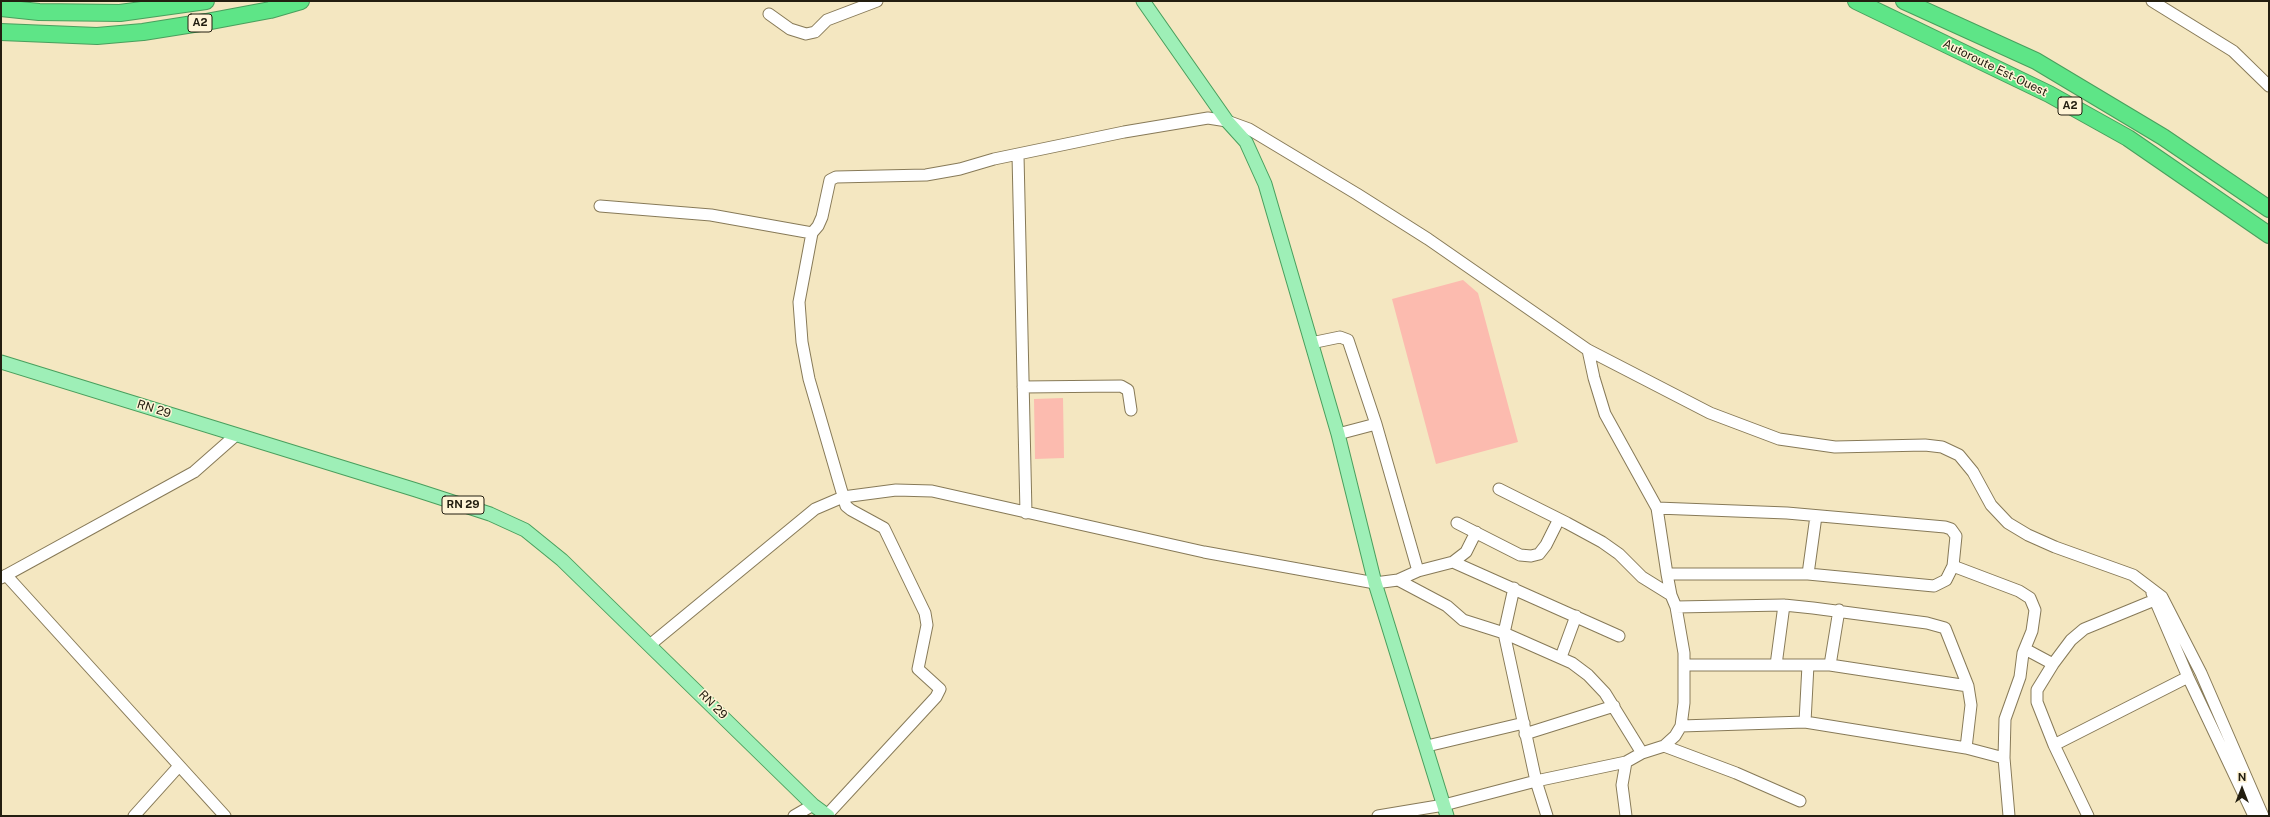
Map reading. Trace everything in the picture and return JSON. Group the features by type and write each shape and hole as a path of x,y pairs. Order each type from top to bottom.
{"highway":[{"name":"A2","path":"1,8 39,12 120,13 206,1"},
{"name":"A2","path":"1,32 97,36 144,32 234,17 301,1"},
{"name":"Autoroute Est-Ouest","path":"1856,1 2049,94 2122,134 2269,235"},
{"name":"Autoroute Est-Ouest","path":"1904,1 2036,61 2157,133 2269,210"}],"main road":[{"path":"1143,1 1227,121 1246,142 1265,184 1338,434 1375,583 1427,746 1445,811"},
{"name":"RN 29","path":"1,362 476,509 525,530 562,560 651,644 813,805 828,816"}],"street":[{"path":"769,14 790,29 806,34 815,32 827,20 877,1"},
{"path":"2152,1 2233,51 2269,86"},
{"path":"828,816 936,697 940,689 918,669 926,618 884,528 878,523 851,510 843,497 809,379 802,342 799,302 812,233 822,218 830,180 836,177 926,176 1124,132 1208,118 1227,121 1249,129 1357,194 1434,243 1588,350 1710,413 1779,439 1835,447 1925,445 1942,447 1959,455 1973,472 1991,505 2008,523 2028,535 2055,547 2133,575 2150,586 2201,673 2263,816"},
{"path":"1018,155 1026,513"},
{"path":"600,206 711,215 812,233"},
{"path":"1311,343 1340,337 1348,340 1376,424 1418,571"},
{"path":"1378,816 1445,811 1536,781 1626,762 1642,753 1664,746 1675,736 1681,726 1684,703 1684,665 1676,607 1671,595 1657,508 1605,414 1594,378 1588,350"},
{"path":"1023,387 1121,386 1128,390 1131,410"},
{"path":"1338,434 1376,424"},
{"path":"225,816 3,576 194,472 236,435"},
{"path":"1499,489 1560,519 1619,554 1642,577 1671,595"},
{"path":"651,644 816,509 843,497 896,490 932,491 1204,552 1375,583 1398,580 1418,571 1453,562 1466,552 1476,532"},
{"path":"1657,508 1816,516 1951,529 1956,536 1952,566 1946,580 1934,586 1808,574 1667,574"},
{"path":"1808,574 1816,516"},
{"path":"1457,523 1520,554 1531,556 1538,554 1546,545 1560,519"},
{"path":"1453,562 1619,636"},
{"path":"1952,566 2019,591 2030,598 2035,610 2032,631 2025,649 2020,677 2005,719 2004,758 2009,816"},
{"path":"1398,580 1446,606 1464,620 1504,633 1561,657 1588,675 1605,693 1642,753"},
{"path":"1514,588 1504,633 1536,781 1547,816"},
{"path":"2088,816 2054,745 2036,696 2044,677 2053,664 2071,640 2084,629 2158,598"},
{"path":"2158,598 2188,677 2254,816"},
{"path":"1676,607 1784,605 1839,610 1927,623 1945,628 1968,686 1971,705 1966,748"},
{"path":"1776,666 1784,605"},
{"path":"1830,665 1839,610"},
{"path":"1561,657 1576,616"},
{"path":"2025,649 2053,664"},
{"path":"1684,665 1830,665 1968,686"},
{"path":"1805,722 1808,665"},
{"path":"2054,745 2188,677"},
{"path":"1526,734 1614,706"},
{"path":"1681,726 1805,722 1966,748 2004,758"},
{"path":"1427,746 1524,723"},
{"path":"1664,746 1736,772 1800,801"},
{"path":"1626,762 1622,785 1626,816"},
{"path":"134,816 179,766"},
{"path":"794,816 813,805"}],"shaded area":[{"path":"1463,280 1478,293 1518,442 1436,464 1392,299"},
{"path":"1063,398 1064,458 1035,459 1034,399"}]}
